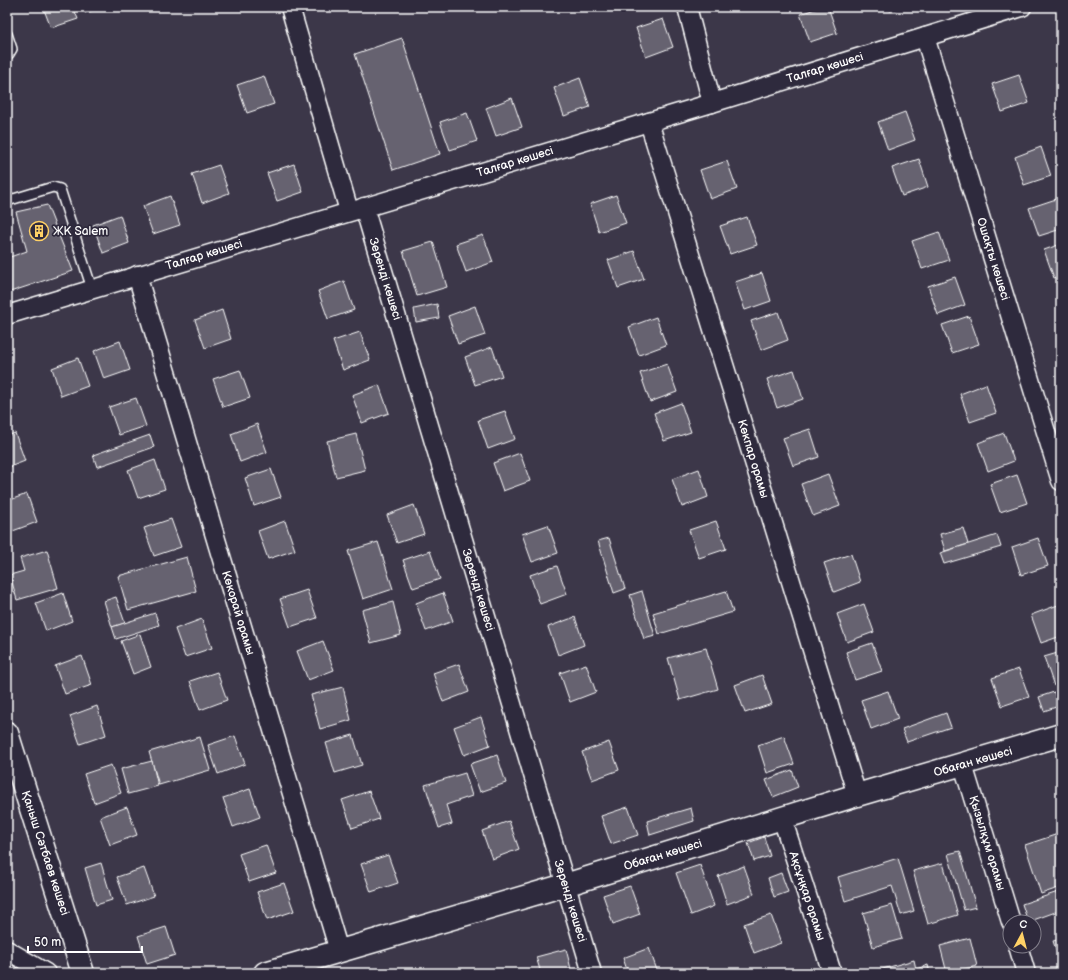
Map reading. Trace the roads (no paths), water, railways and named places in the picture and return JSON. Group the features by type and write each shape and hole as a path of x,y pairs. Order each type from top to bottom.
{"street":[{"name":"Зеренді көшесі","path":"290,7 356,209 592,973"},
{"path":"687,7 712,103"},
{"name":"Талғар көшесі","path":"7,315 712,103 1022,7"},
{"name":"Ошақты көшесі","path":"925,37 1061,481"},
{"name":"Көкпар орамы","path":"649,122 857,795"},
{"name":"Көкорай орамы","path":"137,276 339,950"},
{"name":"Қаныш Сәтбаев көшесі","path":"7,733 83,973"},
{"name":"Обаған көшесі","path":"265,973 339,950 565,885 857,795 1061,735"},
{"name":"Қызылқұм орамы","path":"963,765 1009,914"},
{"name":"Ақсұңқар орамы","path":"782,818 832,973"},
{"path":"7,950 46,973"},
{"path":"1020,954 1026,973"}],"lane":[{"path":"7,34 12,49 7,55"},
{"path":"7,201 54,187 60,189 92,289"}],"place":[{"name":"ЖК Salem","path":"39,231"}]}
